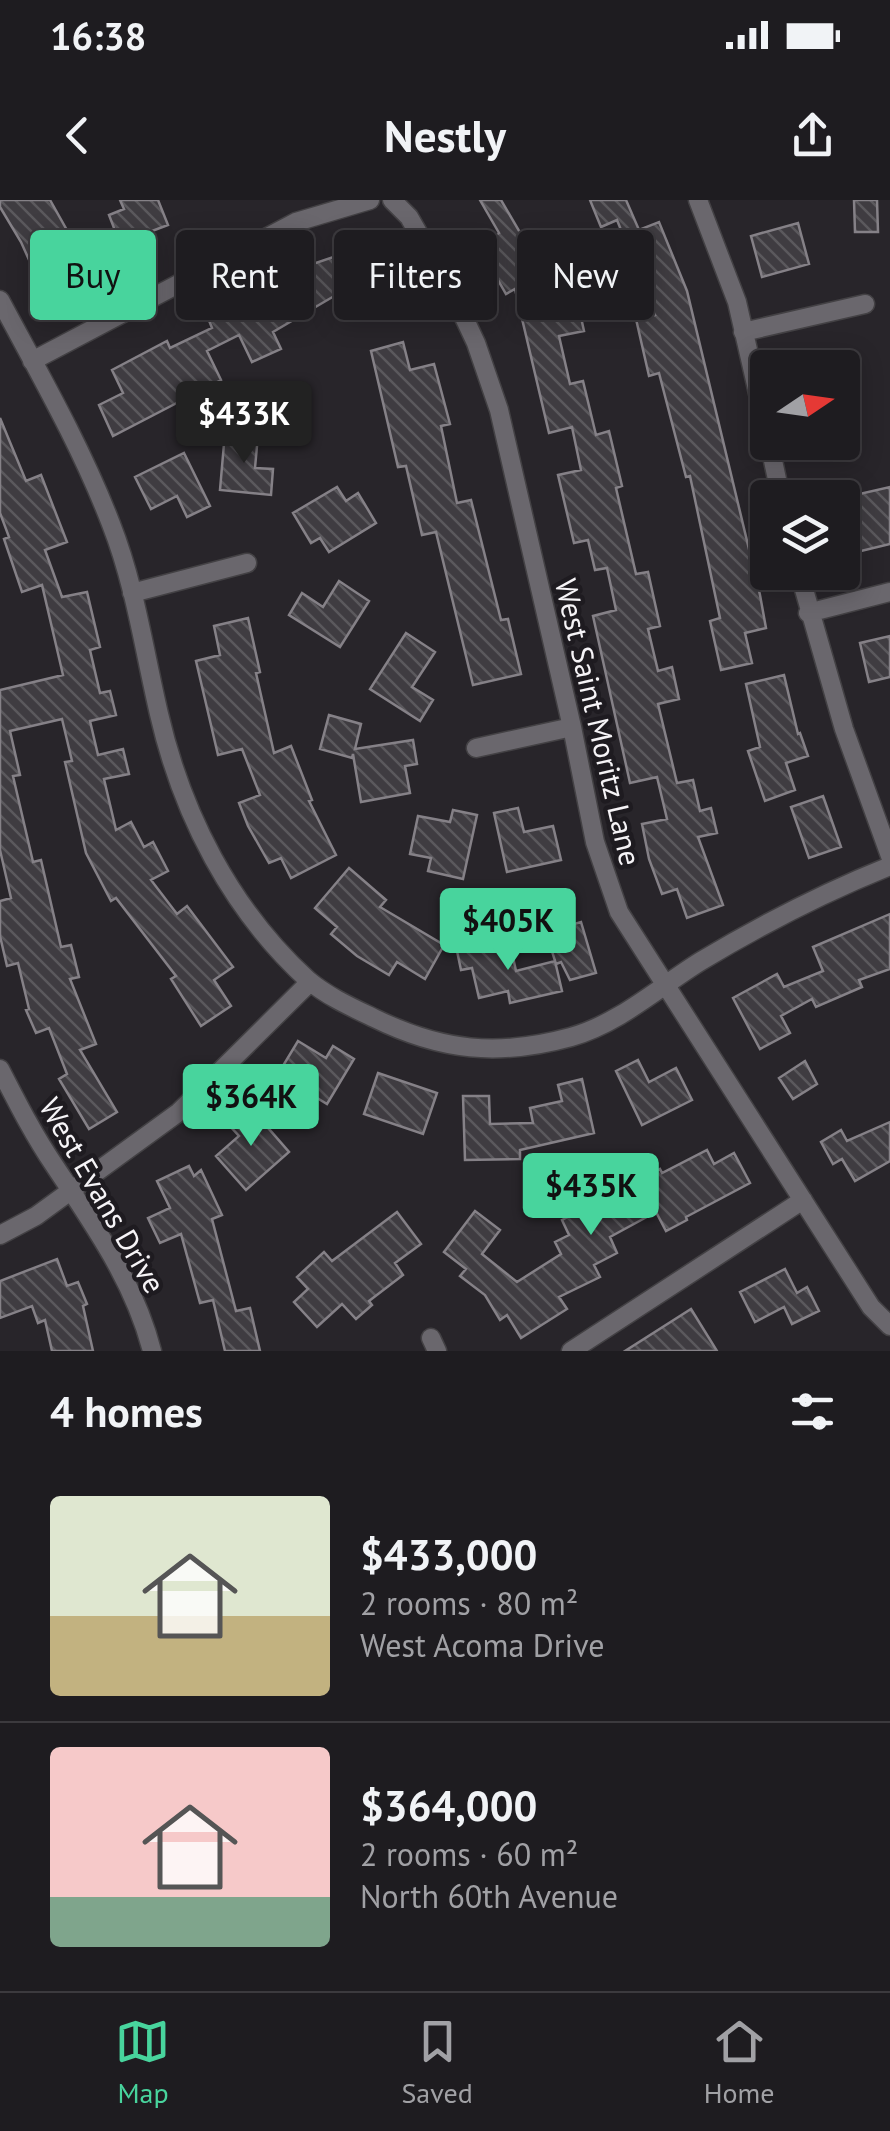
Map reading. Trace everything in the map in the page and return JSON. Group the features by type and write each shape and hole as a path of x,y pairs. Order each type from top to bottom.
{"street":[{"path":"32,361 296,222 370,200"},
{"name":"West Saint Moritz Lane","path":"392,200 409,217 452,292 499,410 604,872 619,912 871,1307 890,1326"},
{"path":"698,200 736,302 750,365"},
{"path":"0,300 63,417 112,525 143,631 159,716 202,840 246,909 310,982 344,1004 423,1040 502,1050 576,1035 643,1002 698,962 764,926 890,866"},
{"path":"742,332 865,304"},
{"path":"132,593 248,562"},
{"path":"803,590 844,729 890,856"},
{"path":"808,613 890,592"},
{"path":"476,748 572,727"},
{"path":"0,1235 36,1216 179,1112 310,982"},
{"name":"West Evans Drive","path":"0,1069 25,1117 122,1272 152,1351"},
{"path":"573,1350 803,1200"}],"building":[{"path":"0,200 50,200 67,230 30,230 30,262 0,207"},
{"path":"120,200 158,200 168,225 155,230 115,230 109,215 124,209"},
{"path":"480,200 501,200 519,230 517,297 515,289 506,294 497,278 499,233"},
{"path":"590,200 626,200 639,230 621,230 617,220 601,227"},
{"path":"854,200 877,200 878,232 855,232"},
{"path":"659,222 687,291 750,553 750,590 759,590 760,595 766,628 745,633 752,663 721,670 710,621 720,618 690,476 686,477 659,373 649,376 636,320 654,320 654,230 639,230"},
{"path":"798,223 809,264 762,277 751,236"},
{"path":"334,257 334,296 314,308 314,264"},
{"path":"209,320 293,320 273,332 281,349 252,362 239,335 207,351 221,380 113,436 99,405 123,393 112,370 167,341 170,348 212,328"},
{"path":"522,320 582,320 584,331 559,336 570,384 583,381 596,435 609,431 622,486 616,488 636,574 648,572 660,626 648,629 658,671 672,667 679,699 658,704 677,783 693,780 700,811 711,808 717,833 698,837 723,905 687,918 677,889 662,894 649,859 642,824 667,819 657,777 630,783 593,616 616,610 607,568 595,570 588,540 574,543 558,475 581,470 572,427 549,433"},
{"path":"403,342 410,370 434,364 450,424 441,426 457,503 471,500 501,620 508,619 521,674 473,685 436,532 422,535 406,466 398,467 371,351"},
{"path":"0,418 26,481 41,475 67,542 45,550 62,597 87,592 100,647 90,650 100,693 110,691 116,715 90,721 98,755 123,749 129,774 104,779 116,830 131,822 144,847 153,842 168,871 151,880 177,914 187,906 233,967 214,980 231,1006 201,1026 171,979 176,976 116,898 111,901 86,853 65,762 72,761 62,719 10,731 20,775 13,776 33,862 41,860 61,947 71,945 79,977 70,979 96,1044 80,1050 117,1112 89,1129 59,1079 67,1074 49,1028 36,1033 26,1010 29,1009 18,963 7,966 0,936 0,901 11,898 0,850 0,690 63,675 42,585 22,592 4,539 9,537 0,513"},
{"path":"225,432 258,435 255,468 273,469 271,495 220,490"},
{"path":"184,453 210,506 187,517 177,496 151,509 135,477"},
{"path":"337,487 346,501 358,493 376,523 329,552 320,538 311,543 293,513"},
{"path":"890,487 890,544 861,551 860,494"},
{"path":"339,581 369,601 340,647 289,615 302,593 323,607"},
{"path":"248,618 274,753 291,746 312,800 309,801 336,855 291,878 281,858 269,863 248,826 239,803 260,795 242,749 218,755 196,661 220,655 214,626"},
{"path":"406,633 435,652 412,687 433,700 420,721 370,689"},
{"path":"890,636 890,677 869,682 860,643"},
{"path":"784,675 798,734 808,756 786,763 795,790 765,801 748,751 760,747 746,684"},
{"path":"329,715 361,724 355,749 413,740 417,764 405,766 410,793 361,802 353,754 352,758 320,749"},
{"path":"823,796 841,847 809,858 791,807"},
{"path":"518,808 524,832 553,826 561,860 507,872 494,813"},
{"path":"453,810 477,815 463,879 428,871 431,858 410,854 418,816 450,822"},
{"path":"349,868 386,900 380,907 444,945 425,979 397,962 389,975 331,934 337,927 315,908"},
{"path":"890,914 890,969 859,980 862,987 816,1007 812,999 781,1016 790,1033 760,1049 733,998 777,974 784,987 823,971 813,947"},
{"path":"581,922 596,973 570,980 561,962 556,964 546,932"},
{"path":"509,939 516,971 555,961 562,991 510,1003 508,991 479,998 472,968 461,970 457,951"},
{"path":"298,1041 326,1058 333,1046 354,1059 327,1104 278,1074"},
{"path":"638,1060 649,1082 676,1068 692,1100 642,1125 616,1071"},
{"path":"805,1061 817,1084 793,1099 779,1078"},
{"path":"378,1073 437,1093 423,1134 364,1114"},
{"path":"582,1079 594,1133 520,1150 520,1159 465,1160 463,1096 489,1096 490,1124 533,1123 530,1108 562,1101 558,1085"},
{"path":"249,1106 289,1152 246,1190 216,1156 239,1136 229,1125"},
{"path":"890,1122 890,1161 855,1181 842,1159 833,1164 821,1142 841,1130 847,1141"},
{"path":"707,1150 714,1164 734,1153 750,1183 666,1231 656,1212 610,1237 617,1253 594,1265 600,1277 559,1297 567,1309 521,1338 507,1315 500,1320 485,1295 460,1276 466,1269 444,1252 475,1211 500,1230 482,1254 517,1282 561,1254 555,1242 569,1235 562,1220 660,1169 662,1173"},
{"path":"189,1166 194,1176 201,1170 222,1215 212,1219 236,1311 250,1308 260,1351 225,1351 213,1300 200,1303 181,1234 160,1243 148,1218 170,1208 157,1181"},
{"path":"397,1212 421,1244 395,1263 403,1275 369,1301 372,1305 356,1319 342,1304 317,1327 294,1302 308,1289 297,1277 324,1252 332,1261"},
{"path":"57,1259 67,1286 78,1282 87,1304 83,1306 93,1351 52,1351 45,1320 38,1323 32,1306 0,1318 0,1281"},
{"path":"785,1269 797,1293 807,1287 819,1311 792,1324 784,1307 755,1322 740,1292"},
{"path":"691,1309 717,1351 625,1351"}]}
